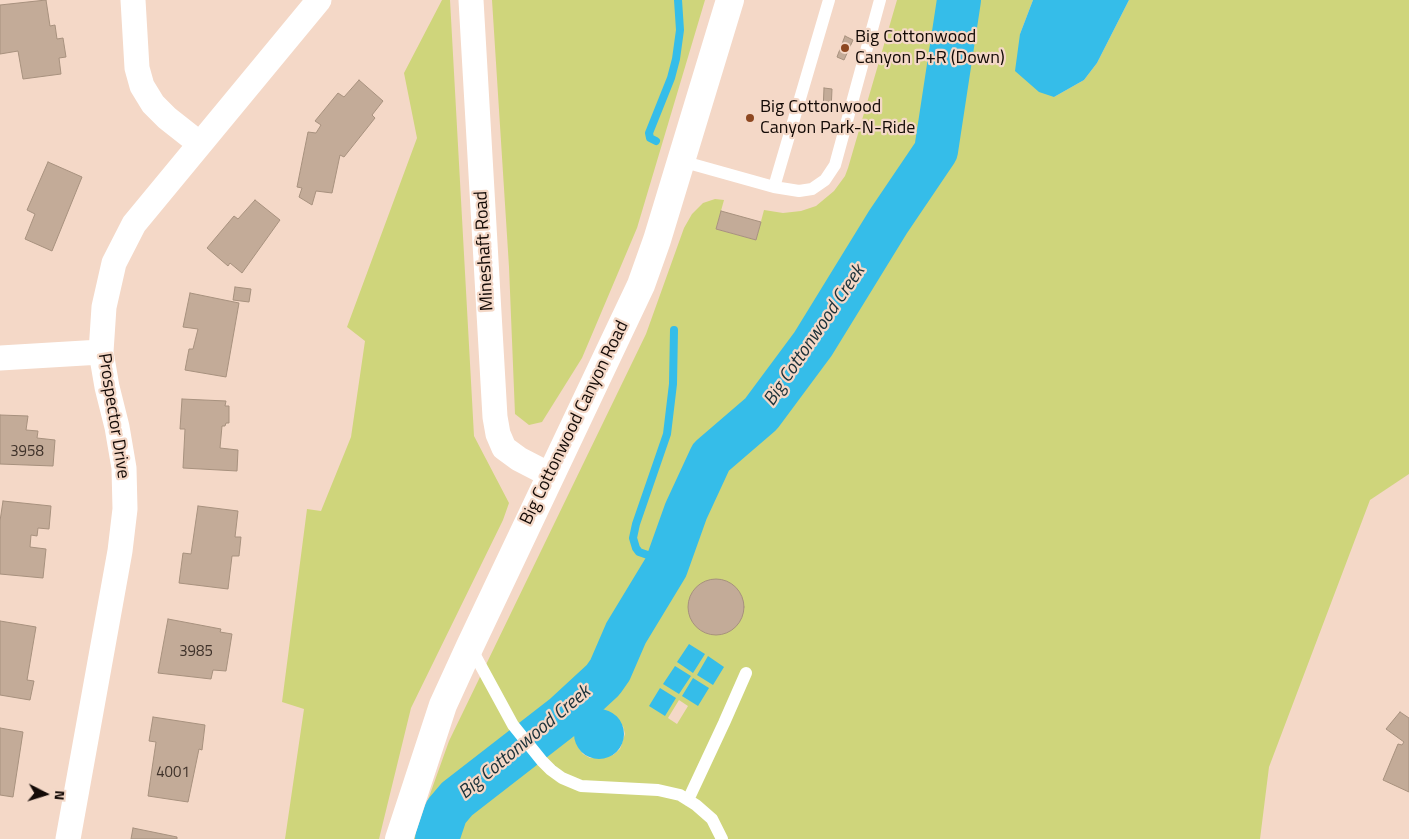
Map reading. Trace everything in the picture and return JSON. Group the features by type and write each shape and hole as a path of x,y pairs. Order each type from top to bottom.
{"main road":[{"name":"Big Cottonwood Canyon Road","path":"399,839 444,705 550,475 641,285 657,240 730,0"}],"street":[{"path":"132,0 137,68 142,86 153,104 167,118 200,144"},
{"name":"Prospector Drive","path":"68,839 120,551 124,509 124,468 101,352 104,307 114,263 134,224 319,0"},
{"name":"Mineshaft Road","path":"470,0 495,417 498,434 504,448 530,466 550,475"},
{"path":"0,358 101,352"}],"lane":[{"path":"774,187 829,0"},
{"path":"681,161 774,187 799,191 812,190 826,180 836,165 880,0"},
{"path":"470,646 513,725 542,761 562,778 581,786 658,790 680,795 712,819 722,839"},
{"path":"688,800 746,673"}],"green space":[{"path":"442,0 450,0 474,436 509,503 503,520 411,708 379,839 285,839 304,709 282,702 307,509 321,511 351,437 365,341 347,327 417,138 404,73"},
{"path":"492,0 705,0 637,228 582,358 542,422 529,425 515,414 509,267"},
{"path":"897,0 1033,0 1020,34 1054,97 1084,80 1097,63 1129,0 1409,0 1409,474 1370,500 1269,767 1260,839 414,839 449,741 646,334 684,228 692,214 703,203 715,199 724,200 716,229 756,240 764,210 783,213 801,211 816,206 834,191 845,176","holes":["679,700 688,706 677,724 668,718","598,709 623,726 625,734 620,749 613,755 590,758 583,754 578,747 582,715"]}],"water":[{"path":"1033,0 1129,0 1097,63 1084,80 1054,97 1039,92 1015,71 1020,34"},
{"path":"689,644 705,654 693,673 677,662"},
{"path":"708,656 724,667 713,685 697,675"},
{"path":"675,666 691,676 679,694 663,684"},
{"path":"693,678 709,688 698,706 682,696"},
{"path":"660,688 676,698 665,716 649,706"},
{"path":"594,709 604,709 617,716 624,729 624,739 617,752 604,759 594,759 585,755 578,748 574,739 574,729 578,720 585,713"}],"building":[{"path":"46,0 50,26 55,25 57,39 63,38 66,57 59,58 61,74 23,79 18,51 0,54 0,5"},
{"name":"Big Cottonwood Canyon P+R (Down)","path":"845,36 853,40 844,60 837,57"},
{"path":"359,80 383,101 372,115 375,118 344,157 340,155 332,193 316,191 312,205 299,197 302,188 297,187 308,132 316,133 321,125 315,121 338,93 344,97"},
{"path":"824,88 832,89 831,111 823,111"},
{"path":"48,162 82,177 52,251 25,239 35,214 27,210"},
{"path":"255,200 280,220 242,273 230,263 228,266 207,248 234,216 238,219"},
{"path":"721,211 761,222 756,240 716,229"},
{"path":"235,287 251,289 249,302 233,300"},
{"path":"190,293 239,303 226,377 185,370 189,349 193,349 198,329 183,327"},
{"path":"182,399 226,401 225,406 229,406 229,423 222,426 220,448 238,450 237,471 183,468 185,429 180,429"},
{"path":"0,415 28,416 26,430 38,431 37,438 55,440 53,466 0,464"},
{"path":"3,501 51,506 49,529 38,528 37,536 31,535 30,547 46,549 43,578 0,574 0,521"},
{"path":"198,506 238,511 235,537 241,537 239,556 232,556 228,589 179,583 183,553 191,554"},
{"path":"711,579 721,579 736,587 742,596 744,607 742,618 736,627 721,635 711,635 700,630 693,623 688,612 688,602 693,591 700,584"},
{"path":"168,619 221,629 220,632 232,634 226,671 213,670 211,679 158,673"},
{"path":"0,621 36,627 27,680 34,681 30,700 0,695"},
{"path":"1400,712 1409,718 1409,792 1383,780 1398,744 1402,745 1404,742 1386,729"},
{"path":"153,717 205,725 202,750 199,749 188,802 148,796 156,742 149,741"},
{"path":"0,728 23,732 13,797 0,795"},
{"path":"133,828 177,837 177,839 131,839"}],"waterway":[{"path":"656,141 650,138 649,133 671,78 676,59 680,30 678,0"},
{"name":"Big Cottonwood Creek","path":"437,839 446,812 457,799 564,716 603,680 610,670 626,633 666,567 686,511 711,457 761,414 813,344 888,222 936,151 959,0"},
{"path":"668,562 639,552 633,538 667,434 673,384 674,330"}],"place":[{"name":"Big Cottonwood Canyon P+R (Down)","path":"845,48"},
{"name":"Big Cottonwood Canyon Park-N-Ride","path":"750,118"}]}
